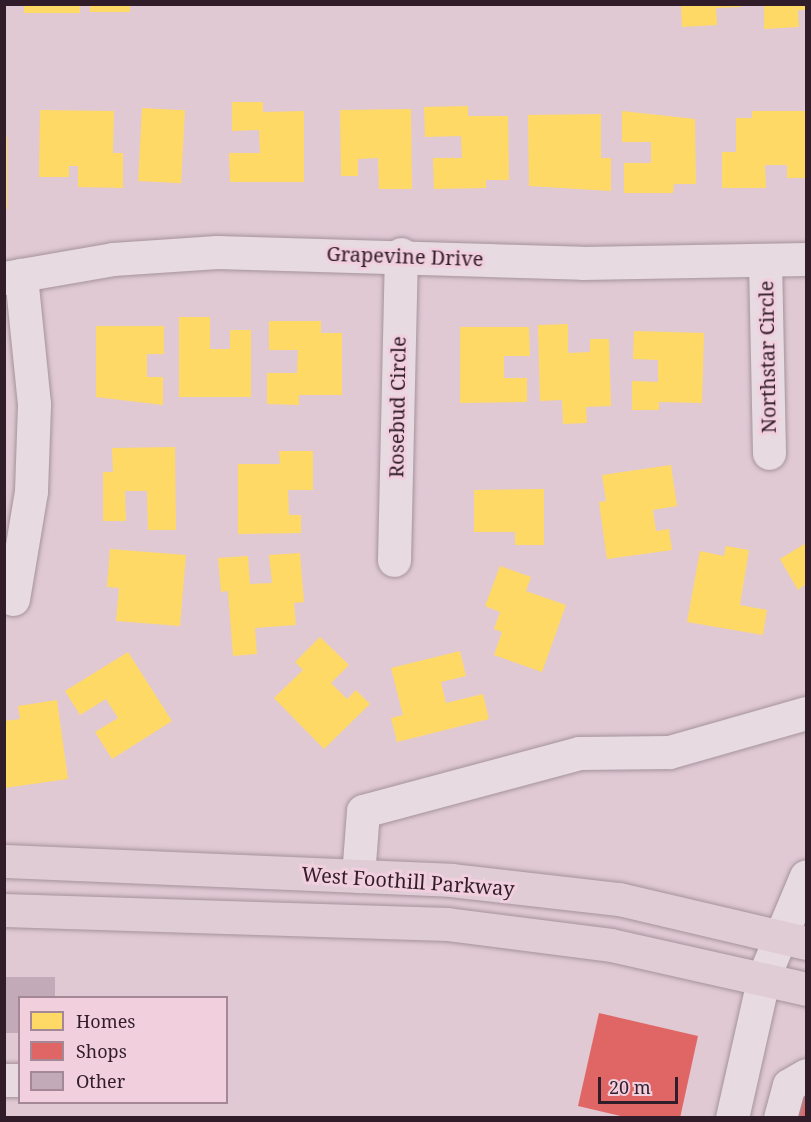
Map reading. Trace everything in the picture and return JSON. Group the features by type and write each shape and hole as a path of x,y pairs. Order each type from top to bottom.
{"main road":[{"name":"West Foothill Parkway","path":"4,861 451,879 619,899 793,939"},
{"name":"West Foothill Parkway","path":"4,910 447,924 611,945 764,976 807,989"}],"street":[{"name":"Grapevine Drive","path":"13,276 113,259 216,252 401,254 582,263 807,259"},
{"name":"Rosebud Circle","path":"394,560 401,254"},
{"name":"Northstar Circle","path":"765,261 769,453"},
{"path":"13,276 34,404 31,491 13,599"},
{"path":"358,876 363,811 579,753 669,752 807,713"},
{"path":"732,1118 764,976 793,939 807,876"},
{"path":"780,1118 789,1085 807,1075"}],"building: Homes":[{"path":"24,4 80,4 80,13 24,13"},
{"path":"90,4 130,4 130,12 90,12"},
{"path":"681,4 741,4 741,7 716,8 717,25 682,27"},
{"path":"764,4 806,4 806,10 798,10 799,27 764,29"},
{"path":"232,102 263,102 263,112 304,111 304,182 230,182 229,153 260,153 259,130 232,131"},
{"path":"468,106 468,116 508,116 509,180 486,180 486,188 434,189 433,158 462,158 461,136 425,137 424,107"},
{"path":"142,108 185,110 181,183 138,181"},
{"path":"411,109 412,189 379,189 378,158 358,159 358,176 341,176 340,110"},
{"path":"40,110 114,111 113,153 123,153 123,188 78,187 78,166 69,166 69,177 39,177"},
{"path":"622,111 695,119 696,184 674,184 673,193 624,193 624,163 651,163 651,142 622,142"},
{"path":"752,111 806,111 806,178 787,178 787,165 765,165 766,188 722,188 722,152 736,152 736,118 752,118"},
{"path":"601,114 601,158 611,158 611,191 529,186 528,115"},
{"path":"4,137 7,137 7,209 4,209"},
{"path":"179,317 210,317 210,349 230,349 230,330 251,330 251,397 179,397"},
{"path":"269,321 321,321 321,333 342,333 342,395 299,395 299,405 267,404 267,373 297,373 298,350 269,350"},
{"path":"568,324 568,353 590,352 590,339 609,339 611,406 586,407 587,423 563,424 562,400 540,401 538,325"},
{"path":"96,326 164,326 164,354 147,354 147,377 163,377 163,405 96,397"},
{"path":"460,327 529,327 530,356 504,356 504,378 527,378 527,402 460,403"},
{"path":"634,331 704,333 702,403 659,402 659,410 632,410 632,381 658,382 658,360 633,359"},
{"path":"175,447 176,530 148,530 147,491 125,491 126,521 103,521 103,472 113,472 112,448"},
{"path":"279,451 313,451 313,490 288,490 289,515 301,515 301,533 238,534 238,464 280,464"},
{"path":"671,465 677,506 653,510 656,531 669,529 672,550 607,559 599,502 606,501 602,475"},
{"path":"544,489 544,545 515,545 515,532 474,532 474,490"},
{"path":"806,543 806,584 798,590 780,559"},
{"path":"726,546 749,550 740,605 767,610 763,635 687,622 700,551 724,556"},
{"path":"110,549 186,555 180,626 116,621 119,588 107,587"},
{"path":"300,553 304,602 294,603 296,625 255,628 257,654 233,656 228,591 221,592 218,558 248,556 250,584 272,583 269,555"},
{"path":"500,566 531,577 526,591 566,605 542,672 494,655 502,632 494,629 500,612 485,606"},
{"path":"320,637 349,665 331,683 347,699 356,690 370,704 324,749 274,698 303,670 295,662"},
{"path":"460,651 466,676 441,682 446,703 483,694 489,719 397,742 391,718 403,715 391,668"},
{"path":"128,652 172,721 112,759 95,732 118,718 106,699 80,715 65,691"},
{"path":"57,700 68,779 4,788 4,721 20,719 18,706"}],"building: Shops":[{"path":"599,1013 698,1036 680,1118 629,1118 578,1106"},
{"path":"806,1085 806,1118 790,1118"}],"building: Other":[{"path":"5,977 55,977 55,996 18,996 18,1033 5,1033"}]}
